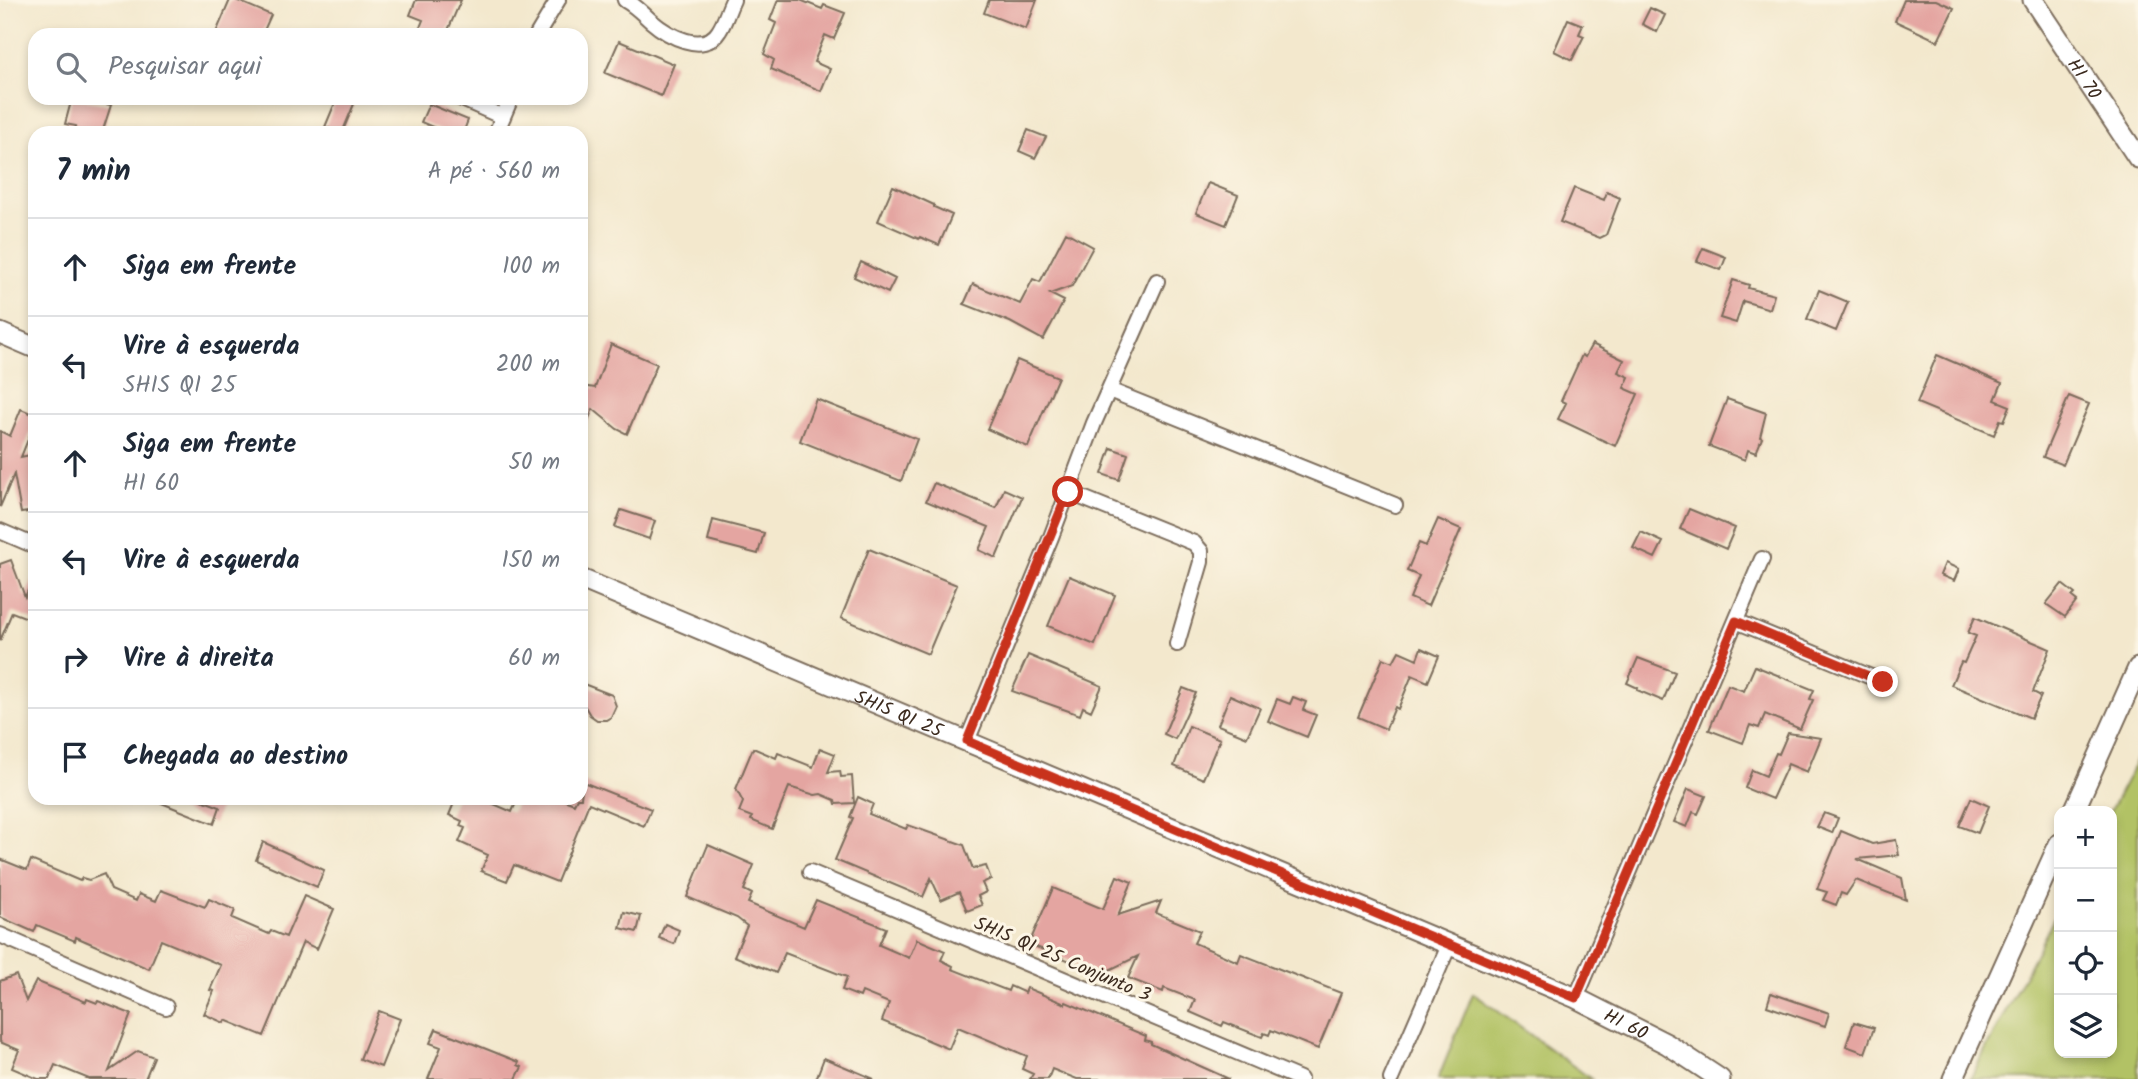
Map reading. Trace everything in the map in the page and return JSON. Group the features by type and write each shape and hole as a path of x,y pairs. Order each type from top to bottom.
{"street":[{"path":"541,28 558,0"},
{"path":"625,0 661,29 687,42 698,43 718,33 733,0"},
{"name":"HI 70","path":"2033,0 2138,159"},
{"path":"476,105 503,117"},
{"path":"499,126 507,105"},
{"path":"967,741 1109,390 1157,281"},
{"path":"0,333 28,345"},
{"path":"1109,390 1395,505"},
{"path":"1068,492 1194,543 1201,551 1201,562 1177,645"},
{"path":"0,531 28,543"},
{"path":"1576,998 1762,559"},
{"name":"SHIS QI 25","path":"588,582 1450,943"},
{"path":"1736,621 1883,682"},
{"path":"2076,806 2138,668"},
{"path":"1954,1079 2054,855"},
{"name":"SHIS QI 25 Conjunto 3","path":"810,872 1300,1079"},
{"path":"0,935 166,1007"},
{"path":"1391,1079 1450,943"},
{"name":"HI 60","path":"1450,943 1576,998 1667,1044 1720,1079"}],"green space":[{"path":"2138,758 2138,1079 1970,1079 2054,919 2054,1058 2117,1058 2117,806 2113,806"},
{"path":"1473,993 1591,1079 1438,1079"}],"building":[{"path":"230,0 271,15 265,28 218,28"},
{"path":"416,0 461,0 449,28 420,28 423,20 410,15"},
{"path":"778,0 800,0 822,9 824,5 845,13 834,39 825,35 814,62 830,69 821,91 771,69 774,60 764,54 776,23 770,20"},
{"path":"989,0 1037,0 1026,29 984,13"},
{"path":"1904,0 1936,0 1954,8 1938,41 1895,21"},
{"path":"1650,8 1665,15 1657,32 1642,24"},
{"path":"1568,19 1583,25 1579,34 1584,36 1572,60 1554,51"},
{"path":"619,41 674,64 661,96 605,73"},
{"path":"70,105 111,105 104,126 65,124"},
{"path":"334,105 354,105 345,126 325,126"},
{"path":"429,105 468,120 466,126 430,126 421,122"},
{"path":"1028,130 1046,137 1035,158 1019,151"},
{"path":"1208,183 1238,195 1226,225 1196,213"},
{"path":"893,186 952,215 939,245 878,221"},
{"path":"1574,188 1604,200 1607,192 1620,198 1606,235 1600,238 1560,222"},
{"path":"1066,232 1093,247 1072,286 1050,294 1064,301 1043,340 1010,322 964,304 973,284 1020,304 1033,279 1040,282"},
{"path":"1703,248 1726,257 1721,270 1697,261"},
{"path":"861,262 895,279 888,293 854,277"},
{"path":"1733,280 1749,285 1748,288 1774,295 1770,309 1743,301 1736,323 1720,318"},
{"path":"1819,290 1848,302 1836,331 1807,319"},
{"path":"611,344 657,364 627,434 593,409 588,420 588,387 595,388"},
{"path":"1592,344 1624,360 1618,372 1629,377 1624,388 1638,394 1615,446 1558,419 1566,403 1561,401 1582,355 1585,357"},
{"path":"1937,355 2002,383 1995,400 2010,406 1994,435 1917,403"},
{"path":"1017,360 1058,377 1028,447 987,429"},
{"path":"2069,396 2089,404 2063,465 2043,457"},
{"path":"816,399 917,439 901,481 800,441"},
{"path":"1727,399 1766,413 1760,437 1762,438 1756,453 1748,450 1745,460 1709,446"},
{"path":"21,409 28,412 28,440 21,457 28,456 28,512 21,513 14,474 0,507 0,431 10,436"},
{"path":"1111,448 1128,454 1119,480 1102,474"},
{"path":"934,483 996,508 1004,489 1022,497 996,558 979,550 989,527 926,501"},
{"path":"1689,509 1735,528 1726,549 1680,529"},
{"path":"621,510 655,521 649,539 615,527"},
{"path":"1438,519 1461,529 1428,606 1410,598 1419,576 1407,571 1419,543 1426,546"},
{"path":"713,520 764,533 758,554 708,541"},
{"path":"1641,532 1663,542 1655,558 1633,548"},
{"path":"869,549 957,585 928,654 841,618"},
{"path":"11,560 25,597 28,590 28,618 12,612 0,641 0,564"},
{"path":"1945,563 1959,569 1954,581 1940,575"},
{"path":"1069,576 1115,595 1095,645 1048,626"},
{"path":"2062,584 2075,594 2072,597 2077,601 2065,617 2046,604"},
{"path":"1975,617 2050,649 2033,692 2041,696 2031,718 1951,685 1976,636 1968,633"},
{"path":"1421,648 1439,656 1428,682 1412,675 1398,709 1395,707 1386,729 1358,717 1383,658 1393,662 1399,651 1417,659"},
{"path":"1028,655 1102,686 1091,711 1083,707 1080,715 1012,691"},
{"path":"1638,658 1675,672 1663,701 1627,683"},
{"path":"1755,666 1814,690 1810,699 1813,700 1800,729 1765,714 1759,728 1750,725 1743,743 1709,730 1728,685 1744,691"},
{"path":"588,686 612,695 616,706 611,717 597,720 590,715"},
{"path":"1183,688 1196,693 1175,739 1164,734"},
{"path":"1230,695 1260,708 1247,737 1218,725"},
{"path":"1293,697 1306,702 1303,710 1316,715 1307,737 1268,721 1277,699 1290,704"},
{"path":"1189,726 1220,739 1203,779 1174,766"},
{"path":"1788,733 1821,738 1807,772 1788,764 1772,799 1745,788 1752,770 1766,776"},
{"path":"753,748 776,758 778,753 813,767 820,748 835,754 828,772 840,771 841,777 852,776 854,803 836,804 835,800 821,794 815,795 789,787 772,829 751,820 752,817 739,812 743,802 736,789"},
{"path":"588,784 651,809 644,826 589,803 557,882 514,865 507,881 481,871 488,855 459,842 465,828 460,826 462,821 449,815 453,805 496,805 512,812 515,805 588,805"},
{"path":"1688,789 1706,796 1698,814 1693,812 1687,827 1674,822"},
{"path":"858,797 873,804 869,814 906,829 908,825 964,845 973,869 986,866 991,879 982,883 986,892 978,896 982,905 967,911 959,892 941,900 931,878 923,897 835,860 853,818 850,817"},
{"path":"1971,798 1989,806 1978,833 1959,826"},
{"path":"166,805 220,807 214,824"},
{"path":"1824,813 1838,818 1832,833 1817,827"},
{"path":"1841,831 1872,844 1896,840 1899,855 1857,859 1902,878 1906,900 1856,880 1846,895 1841,893 1836,905 1823,900 1827,892 1817,889"},
{"path":"263,842 324,870 317,887 256,860"},
{"path":"708,845 754,865 744,890 752,894 748,903 804,927 816,900 886,928 879,945 909,958 917,939 945,951 941,960 953,966 952,969 1008,991 1010,986 1025,993 1027,988 1065,1004 1066,1002 1146,1036 1145,1040 1151,1044 1229,1079 1077,1079 1052,1069 1048,1079 1030,1079 1033,1074 1022,1069 1027,1056 958,1027 949,1049 882,1021 889,1003 862,992 860,997 842,990 847,977 785,953 776,973 734,956 747,926 737,918 687,897"},
{"path":"0,859 27,870 31,860 80,881 82,878 89,880 104,874 111,890 136,901 139,894 156,901 161,890 205,907 209,899 235,910 232,918 269,934 271,931 286,937 304,896 334,909 317,949 303,942 264,1036 204,1014 214,991 210,990 221,965 161,940 149,969 76,937 75,941 37,925 34,932 0,917"},
{"path":"1117,876 1132,882 1118,915 1161,901 1156,913 1200,931 1194,943 1238,962 1241,954 1341,993 1318,1049 1271,1030 1269,1035 1264,1033 1262,1037 1224,1022 1222,1026 1190,1012 1195,1000 1164,988 1163,992 1128,978 1138,956 1101,974 1029,944 1053,888 1103,909"},
{"path":"624,912 641,916 637,932 620,928"},
{"path":"665,924 679,930 674,944 659,938"},
{"path":"16,975 26,1001 36,981 86,1002 87,999 97,1003 98,1001 131,1014 109,1071 138,1051 154,1057 145,1079 89,1079 55,1065 49,1079 38,1079 12,1068 19,1050 0,1042 0,981"},
{"path":"1771,993 1829,1013 1825,1026 1767,1006"},
{"path":"379,1011 400,1019 381,1067 360,1059"},
{"path":"1854,1022 1874,1028 1865,1053 1846,1046"},
{"path":"436,1029 519,1062 518,1065 522,1067 516,1079 428,1079 441,1047 430,1043"},
{"path":"824,1058 874,1079 816,1079"}],"route":[{"path":"1068,492 967,741 1576,998 1736,621 1883,682"}]}
